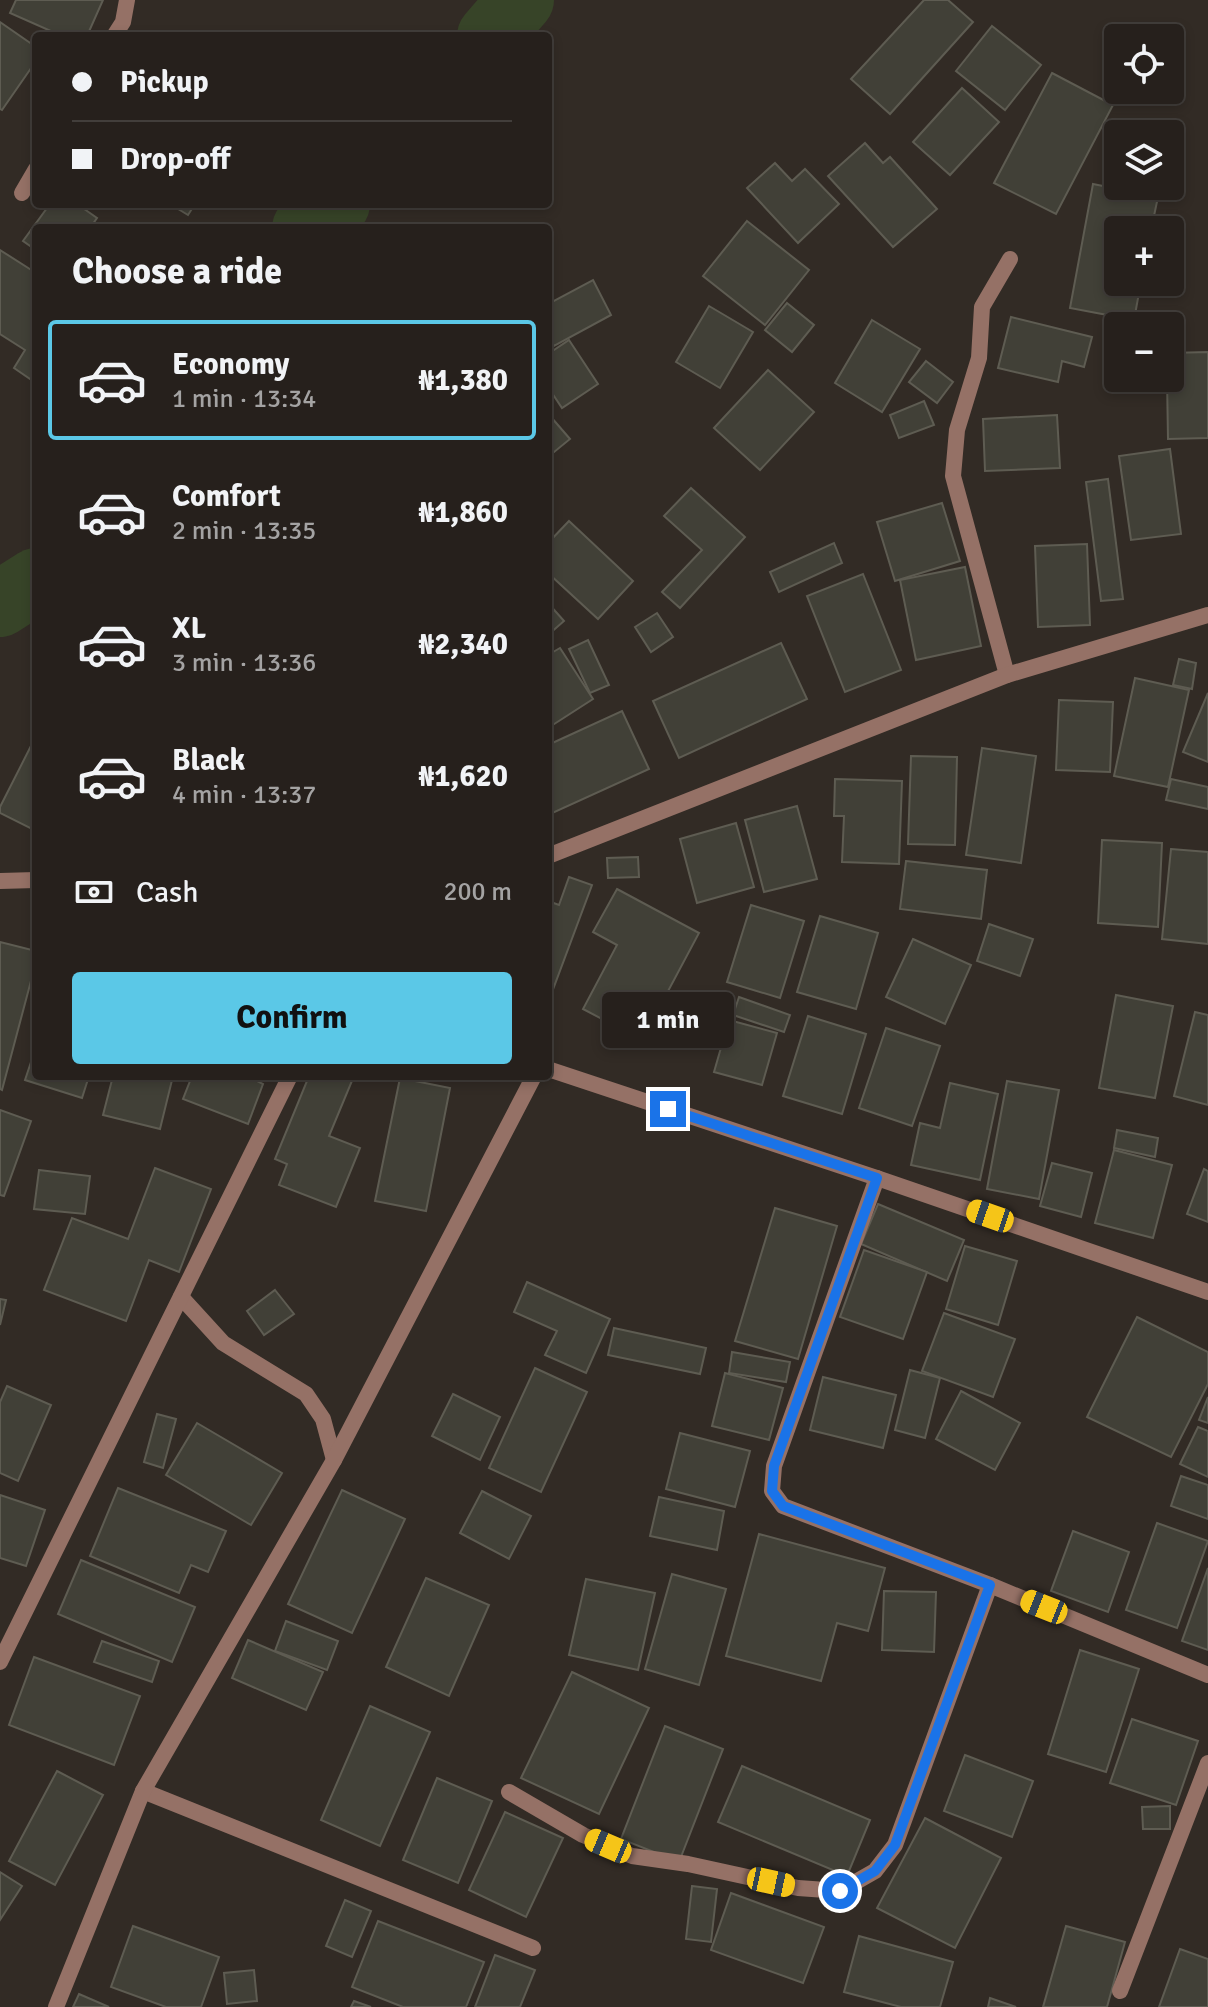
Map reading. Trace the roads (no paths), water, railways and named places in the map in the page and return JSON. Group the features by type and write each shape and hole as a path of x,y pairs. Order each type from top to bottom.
{"street":[{"path":"117,32 123,22 127,0"},
{"path":"22,193 32,176"},
{"path":"1007,675 953,476 957,430 979,358 982,307 1010,259"},
{"path":"552,854 1007,675 1208,615"},
{"path":"0,881 32,880"},
{"path":"552,1070 1208,1292"},
{"path":"0,1662 288,1080"},
{"path":"56,2007 143,1791 334,1460 532,1080"},
{"path":"877,1178 774,1466 772,1491 783,1506 990,1585 1208,1675"},
{"path":"181,1297 223,1343 306,1394 323,1419 334,1460"},
{"path":"509,1792 583,1835 632,1856 688,1864 798,1888 840,1891 875,1871 895,1845 990,1585"},
{"path":"1120,1991 1208,1763"},
{"path":"143,1791 533,1948"}],"waterway":[{"path":"493,32 521,0"},
{"path":"310,224 332,208"},
{"path":"0,604 32,584"}]}
